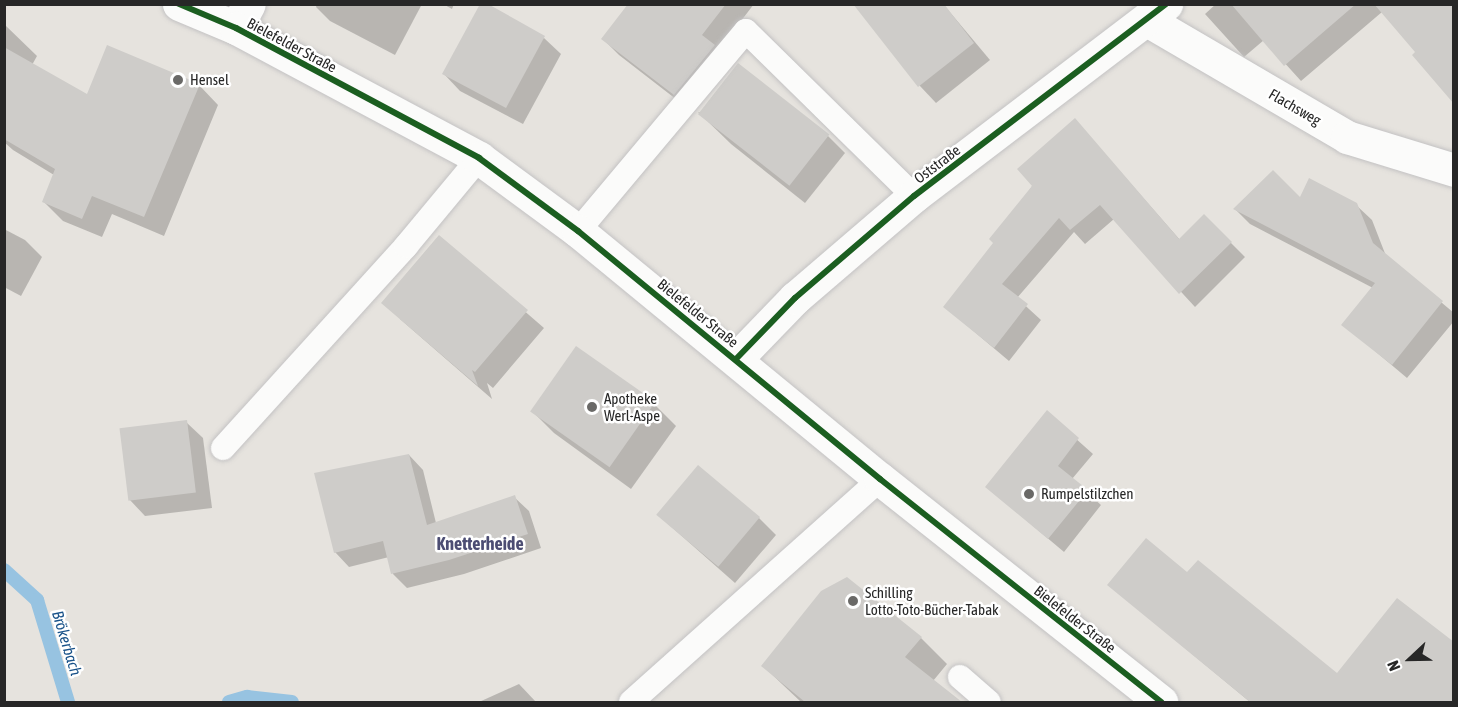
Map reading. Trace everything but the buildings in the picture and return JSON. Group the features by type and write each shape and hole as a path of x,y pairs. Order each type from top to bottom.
{"main road":[{"name":"Bielefelder Straße","path":"179,4 243,16 479,158 578,231 880,479 1161,702"},
{"name":"Flachsweg","path":"1156,12 1347,137 1454,170"},
{"name":"Oststraße","path":"736,359 795,298 914,196 1156,12"}],"lane":[{"path":"578,231 746,31 914,196"},
{"path":"223,448 406,246 479,158"},
{"path":"631,702 880,479"},
{"path":"960,677 988,702"}],"waterway":[{"name":"Brökerbach","path":"4,570 37,600 68,702"},
{"name":"Brökerbach","path":"229,702 247,697 292,702"}],"cycle path":[{"path":"179,4 236,28 479,158 578,231 880,479 1161,702"},
{"path":"736,359 795,298 914,196 1166,4"}],"place":[{"name":"Hensel","path":"178,80"},
{"name":"Apotheke Werl-Aspe","path":"592,407"},
{"name":"Rumpelstilzchen","path":"1029,494"},
{"name":"Schilling Lotto-Toto-Bücher-Tabak","path":"853,601"}],"district":[{"name":"Knetterheide","path":"480,544"}]}
